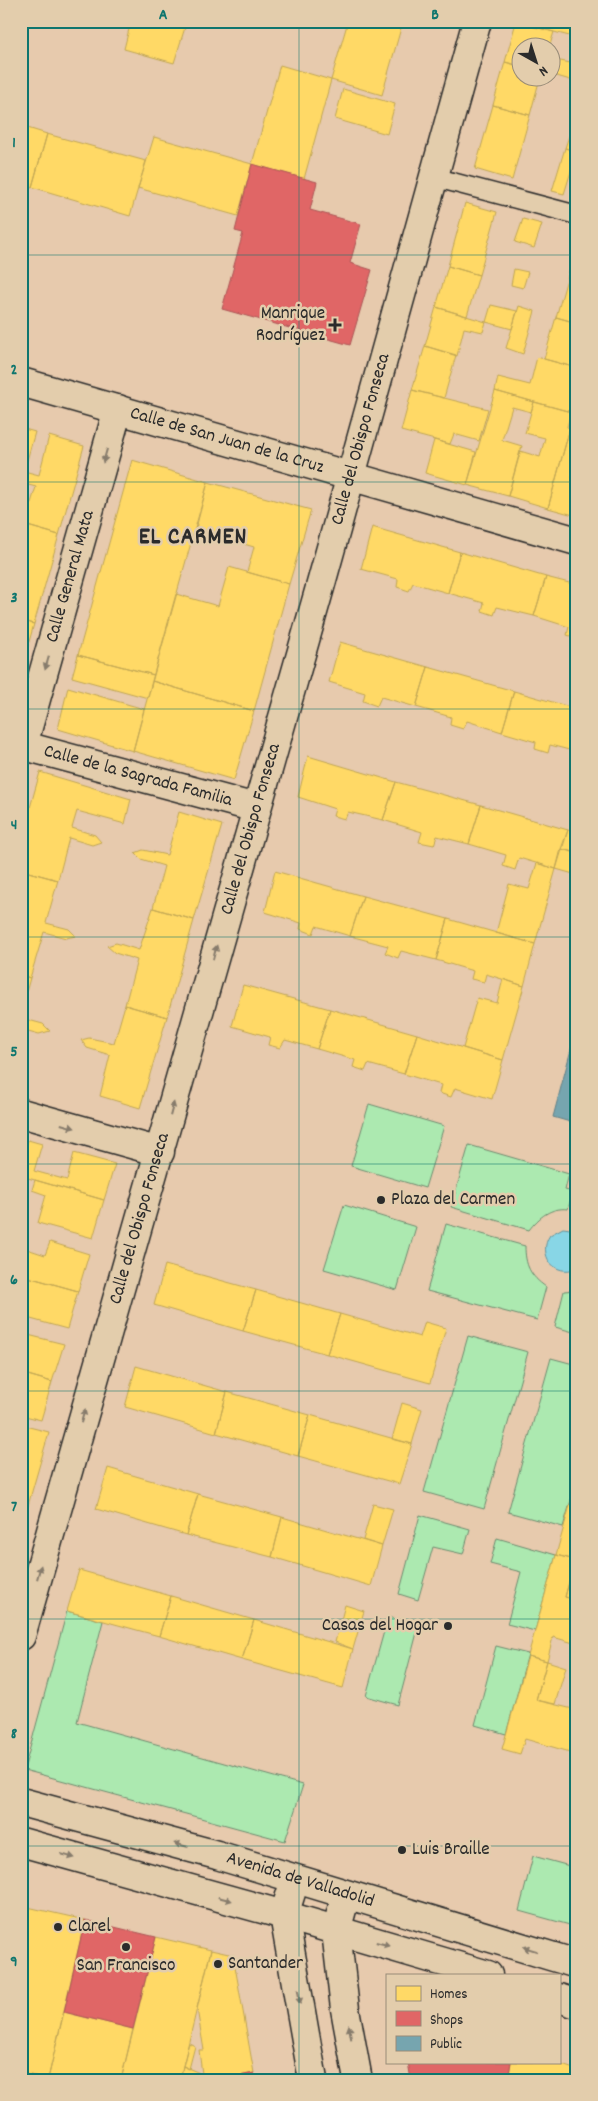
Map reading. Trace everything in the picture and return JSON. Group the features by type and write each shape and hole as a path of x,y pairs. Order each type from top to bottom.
{"street":[{"name":"Calle del Obispo Fonseca","path":"21,1636 160,1152 477,21"},
{"name":"Calle de San Juan de la Cruz","path":"21,382 350,474 577,541"},
{"name":"Calle General Mata","path":"22,745 118,409"},
{"name":"Calle de la Sagrada Familia","path":"22,745 256,808"},
{"path":"21,1112 160,1152"},
{"name":"Avenida de Valladolid","path":"21,1802 217,1855 577,1964"},
{"name":"Avenida de Valladolid","path":"21,1842 284,1915 485,1974"},
{"path":"295,1880 284,1915 313,2080"},
{"path":"346,1895 336,1931 345,2009 358,2080"},
{"path":"560,1998 577,2004"}],"lane":[{"path":"433,177 577,214"}],"green space":[{"path":"369,1104 444,1126 425,1188 351,1166"},
{"path":"469,1145 569,1174 565,1190 573,1192 568,1209 551,1211 537,1221 529,1230 451,1207"},
{"path":"344,1205 416,1227 397,1290 324,1269"},
{"path":"446,1224 525,1246 527,1264 532,1274 546,1287 537,1320 427,1291"},
{"path":"577,1290 577,1333 555,1327 564,1291"},
{"path":"468,1336 528,1352 484,1509 424,1492"},
{"path":"551,1358 577,1365 577,1480 563,1527 508,1512"},
{"path":"420,1515 470,1529 463,1554 433,1547 418,1600 399,1594"},
{"path":"497,1538 556,1555 535,1631 507,1624 521,1572 490,1564"},
{"path":"67,1611 103,1621 77,1722 303,1785 285,1841 24,1770"},
{"path":"388,1617 419,1625 398,1705 366,1696"},
{"path":"496,1646 528,1654 506,1734 475,1725"},
{"path":"533,1856 577,1868 577,1927 519,1911"}],"water":[{"path":"563,1228 577,1230 577,1268 569,1270 561,1270 555,1267 550,1262 546,1250 546,1242 550,1235"}],"building: Homes":[{"path":"131,21 187,21 174,63 124,49"},
{"path":"348,21 403,21 382,95 331,80"},
{"path":"577,21 577,38 516,22"},
{"path":"516,22 554,32 552,38 512,38"},
{"path":"510,44 510,63 505,62"},
{"path":"560,61 576,64 577,62 577,82 560,77"},
{"path":"505,62 510,63 510,88 537,88 530,115 493,105"},
{"path":"280,65 331,80 304,179 252,164"},
{"path":"343,89 395,104 387,134 335,119"},
{"path":"493,105 530,115 512,180 475,169"},
{"path":"21,126 47,134 32,187 21,184"},
{"path":"47,134 146,161 130,216 32,187"},
{"path":"569,136 577,138 577,151 565,148"},
{"path":"154,137 252,164 238,216 138,188"},
{"path":"565,148 577,152 564,194 552,191"},
{"path":"465,203 497,212 479,275 448,266"},
{"path":"523,219 542,224 534,248 515,242"},
{"path":"577,243 577,282 567,279"},
{"path":"448,266 479,275 467,316 436,307"},
{"path":"514,269 528,272 523,288 511,285"},
{"path":"567,279 577,282 577,323 556,317"},
{"path":"491,305 517,311 512,329 486,322"},
{"path":"519,306 535,311 523,354 506,348"},
{"path":"436,307 486,322 483,332 464,328 457,356 425,346"},
{"path":"556,317 577,323 577,368 544,359"},
{"path":"425,346 456,355 444,398 412,390"},
{"path":"537,357 577,368 577,392 571,412 495,391 498,377 530,385"},
{"path":"412,390 488,409 479,441 454,434 450,444 401,431"},
{"path":"495,391 534,402 531,412 512,407 502,440 522,446 508,496 467,485"},
{"path":"534,402 571,412 567,427 570,428 548,508 508,496 520,451 540,457 545,438 525,433"},
{"path":"21,428 35,432 24,471 39,475 49,436 84,446 59,535 24,525 36,487 21,483"},
{"path":"570,428 577,430 577,458 572,478 577,479 577,516 548,508"},
{"path":"434,440 476,452 467,485 425,473"},
{"path":"132,460 208,482 154,675 78,655"},
{"path":"208,482 311,510 289,584 247,572 254,547 234,541 233,538 196,528"},
{"path":"24,525 59,535 34,624 21,620 21,536"},
{"path":"372,527 460,552 448,593 413,583 409,591 397,587 398,579 361,569"},
{"path":"460,552 546,577 534,616 497,607 494,615 482,611 484,603 448,593"},
{"path":"229,567 289,584 254,711 152,681 176,594 218,606"},
{"path":"546,577 577,585 577,638 567,635 569,627 534,616"},
{"path":"21,620 34,624 21,670"},
{"path":"340,642 428,667 416,707 381,697 377,706 363,701 365,693 329,682"},
{"path":"78,655 154,675 148,698 72,677"},
{"path":"428,667 514,691 502,732 467,721 463,729 450,725 451,717 416,707"},
{"path":"152,681 254,711 234,780 133,751"},
{"path":"68,687 144,709 133,751 58,729"},
{"path":"514,691 577,709 577,752 550,745 548,753 535,749 536,742 502,732"},
{"path":"308,756 396,782 383,820 348,812 345,819 333,816 335,809 298,797"},
{"path":"40,772 131,799 125,824 77,811 72,828 95,835 101,842 92,845 69,838 58,880 21,870 21,840"},
{"path":"396,782 481,805 469,844 437,836 434,845 419,842 422,832 383,820"},
{"path":"481,805 568,830 556,869 519,858 515,870 503,866 506,855 469,844"},
{"path":"179,812 222,825 194,920 153,908 164,866 141,859 135,853 143,850 167,855"},
{"path":"568,830 577,833 577,853 561,849"},
{"path":"561,849 577,853 577,875 556,869"},
{"path":"537,863 556,869 535,944 496,933 509,884 529,889"},
{"path":"21,870 58,880 46,923 69,929 76,936 66,938 44,932 30,978 21,975"},
{"path":"275,871 363,896 350,936 316,926 313,934 300,929 301,923 265,912"},
{"path":"363,896 448,919 436,960 401,951 398,958 385,953 388,946 350,936"},
{"path":"153,908 194,920 167,1017 125,1005 137,960 115,953 107,946 116,943 139,950"},
{"path":"448,919 535,944 524,986 486,974 484,982 471,979 473,971 436,960"},
{"path":"21,975 30,978 21,1010"},
{"path":"503,979 524,986 503,1060 463,1048 477,998 497,1003"},
{"path":"243,985 330,1009 317,1049 285,1040 280,1048 268,1045 270,1037 232,1026"},
{"path":"125,1005 167,1017 140,1108 100,1096 110,1055 87,1048 81,1040 89,1038 114,1043"},
{"path":"330,1009 417,1034 404,1074 368,1064 365,1071 353,1067 355,1060 317,1049"},
{"path":"21,1018 43,1024 50,1031 39,1034 21,1029"},
{"path":"417,1034 503,1060 492,1099 455,1088 451,1097 439,1093 441,1085 404,1074"},
{"path":"28,1140 42,1144 34,1171 67,1180 74,1153 115,1164 104,1200 21,1176 21,1162"},
{"path":"35,1180 104,1200 93,1238 38,1223 46,1195 32,1190"},
{"path":"50,1242 89,1254 78,1291 21,1275 21,1247 45,1255"},
{"path":"165,1265 256,1290 243,1331 154,1305"},
{"path":"21,1275 78,1291 67,1329 27,1318 25,1325 21,1324"},
{"path":"256,1290 340,1314 327,1354 243,1331"},
{"path":"340,1314 420,1337 425,1322 446,1328 430,1383 327,1354"},
{"path":"21,1324 25,1325 24,1334 64,1344 52,1382 21,1373"},
{"path":"136,1366 227,1392 216,1433 125,1407"},
{"path":"21,1373 52,1382 41,1420 21,1415"},
{"path":"227,1392 310,1415 298,1456 216,1433"},
{"path":"402,1403 422,1409 412,1444 392,1439"},
{"path":"310,1415 412,1444 399,1484 298,1456"},
{"path":"21,1425 49,1432 21,1530"},
{"path":"108,1468 198,1494 186,1535 96,1509"},
{"path":"577,1480 577,1554 575,1560 556,1555"},
{"path":"198,1494 282,1517 272,1557 186,1535"},
{"path":"373,1504 393,1509 382,1546 363,1540"},
{"path":"282,1517 382,1546 371,1586 272,1557"},
{"path":"556,1555 575,1560 565,1597 577,1600 577,1644 553,1637 547,1661 528,1656"},
{"path":"575,1560 577,1560 577,1600 565,1597"},
{"path":"79,1570 171,1596 159,1636 67,1611"},
{"path":"171,1596 254,1620 242,1660 159,1636"},
{"path":"345,1605 364,1611 353,1649 335,1642"},
{"path":"254,1620 353,1649 343,1688 242,1660"},
{"path":"528,1656 547,1661 536,1700 577,1710 577,1754 525,1739 520,1754 502,1749"},
{"path":"547,1661 566,1667 555,1704 536,1700"},
{"path":"23,1906 85,1920 48,2079 21,2073 21,1914"},
{"path":"156,1937 211,1950 180,2080 121,2080"},
{"path":"211,1950 233,1955 254,2073 220,2080 202,2074 199,2050 204,2050 197,2009"},
{"path":"64,2012 133,2029 121,2080 21,2080 21,2073 48,2079"},
{"path":"189,2043 195,2046 189,2069 183,2066"},
{"path":"511,2064 559,2064 577,2070 577,2080 508,2080"},
{"path":"183,2066 202,2074 203,2080 180,2080"}],"building: Shops":[{"path":"252,164 317,182 310,210 361,224 350,263 372,270 350,345 222,309 243,233 235,231"},
{"path":"85,1920 156,1937 133,2029 64,2012"},
{"path":"408,2064 511,2064 508,2080 411,2080"},
{"path":"254,2073 256,2080 220,2080"},
{"path":"208,2075 220,2080 209,2080"}],"building: Public":[{"path":"577,1027 577,1124 553,1117"}],"place":[{"name":"Manrique Rodríguez","path":"335,325"},
{"name":"Plaza del Carmen","path":"381,1200"},
{"name":"Casas del Hogar","path":"448,1626"},
{"name":"Luis Braille","path":"402,1850"},
{"name":"Clarel","path":"58,1927"},
{"name":"San Francisco","path":"126,1947"},
{"name":"Santander","path":"218,1964"}],"district":[{"name":"EL CARMEN","path":"193,538"}]}
